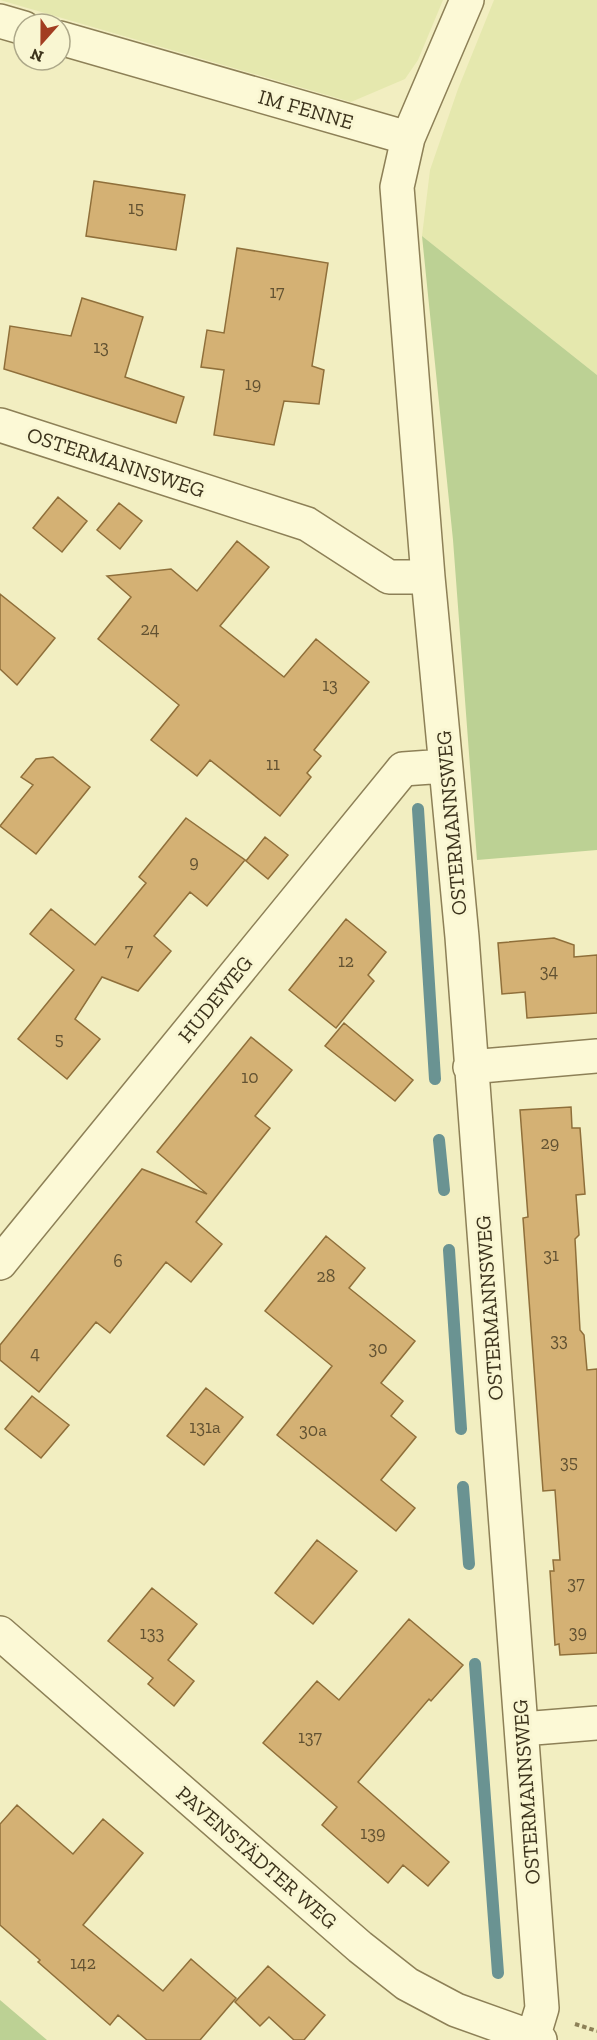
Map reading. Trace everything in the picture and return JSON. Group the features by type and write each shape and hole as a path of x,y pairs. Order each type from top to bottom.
{"street":[{"path":"408,138 467,0"},
{"name":"IM FENNE","path":"72,41 408,138"},
{"name":"OSTERMANNSWEG","path":"408,138 397,187 428,577 446,766 522,1729 542,2008 537,2039"},
{"name":"OSTERMANNSWEG","path":"0,425 307,524 389,577 428,577"},
{"name":"HUDEWEG","path":"0,1263 403,769 446,766"},
{"path":"470,1068 597,1056"},
{"name":"PAVENSTÄDTER WEG","path":"0,1633 360,1947 407,1984 456,2010 537,2039"},
{"path":"522,1729 597,1723"}],"green space":[{"path":"0,0 443,0 418,60 405,79 351,102 72,21 72,12 41,12"},
{"path":"494,0 597,0 597,375 422,236 430,170 458,89"},
{"path":"422,236 597,375 597,850 477,860 453,540"},
{"path":"0,2000 47,2040 0,2040"}],"building":[{"path":"94,181 185,195 176,250 86,236"},
{"path":"237,248 328,263 312,366 324,370 319,404 284,401 274,445 214,435 224,370 201,367 207,330 224,333"},
{"path":"82,298 143,317 125,377 184,397 176,423 4,369 10,326 71,336"},
{"path":"58,497 87,521 62,552 33,528"},
{"path":"119,503 142,521 120,549 97,530"},
{"path":"237,541 269,567 220,626 284,677 316,639 369,682 314,750 321,756 307,773 311,777 280,816 210,760 197,776 151,740 179,705 98,639 131,597 107,576 171,569 197,591"},
{"path":"0,594 55,638 17,685 0,669"},
{"path":"53,757 90,787 36,854 0,826 33,785 21,777 36,759"},
{"path":"186,818 245,860 207,906 190,892 154,936 171,951 138,991 102,977 75,1019 100,1039 67,1079 18,1039 74,970 30,934 51,909 95,945 146,883 139,877"},
{"path":"265,837 288,855 268,879 246,861"},
{"path":"346,919 386,952 368,975 374,981 336,1028 289,990"},
{"path":"554,938 574,945 574,957 597,955 597,1013 527,1018 525,992 502,994 498,943"},
{"path":"344,1023 413,1080 395,1101 325,1046"},
{"path":"251,1037 292,1070 255,1116 270,1128 196,1222 222,1244 191,1282 166,1262 110,1333 96,1322 39,1392 0,1360 0,1345 142,1169 207,1194 157,1152"},
{"path":"571,1107 572,1128 580,1128 585,1194 576,1195 579,1235 575,1239 580,1330 584,1335 587,1370 597,1369 597,1653 560,1655 559,1644 555,1645 550,1571 554,1571 553,1560 560,1560 555,1490 543,1491 523,1218 528,1217 520,1110"},
{"path":"326,1236 365,1268 349,1288 415,1341 381,1383 403,1401 391,1416 416,1437 381,1480 415,1508 396,1531 277,1435 332,1366 265,1311"},
{"path":"206,1388 243,1417 204,1465 167,1436"},
{"path":"32,1396 69,1425 41,1458 5,1429"},
{"path":"317,1540 357,1571 313,1624 275,1593"},
{"path":"152,1588 197,1624 168,1660 194,1681 174,1706 148,1684 153,1678 108,1641"},
{"path":"409,1619 463,1665 431,1701 429,1699 358,1782 449,1862 428,1886 403,1865 388,1883 322,1825 337,1807 263,1743 317,1681 339,1700"},
{"path":"17,1805 73,1854 103,1819 143,1853 83,1925 163,1991 191,1959 236,1998 200,2040 147,2040 118,2015 110,2025 38,1962 40,1960 0,1925 0,1824"},
{"path":"268,1966 325,2015 304,2040 294,2040 269,2017 260,2026 235,2002"}],"waterway":[{"path":"418,809 435,1079"},
{"path":"439,1140 444,1190"},
{"path":"449,1250 461,1429"},
{"path":"463,1487 469,1564"},
{"path":"475,1664 498,1973"}]}
